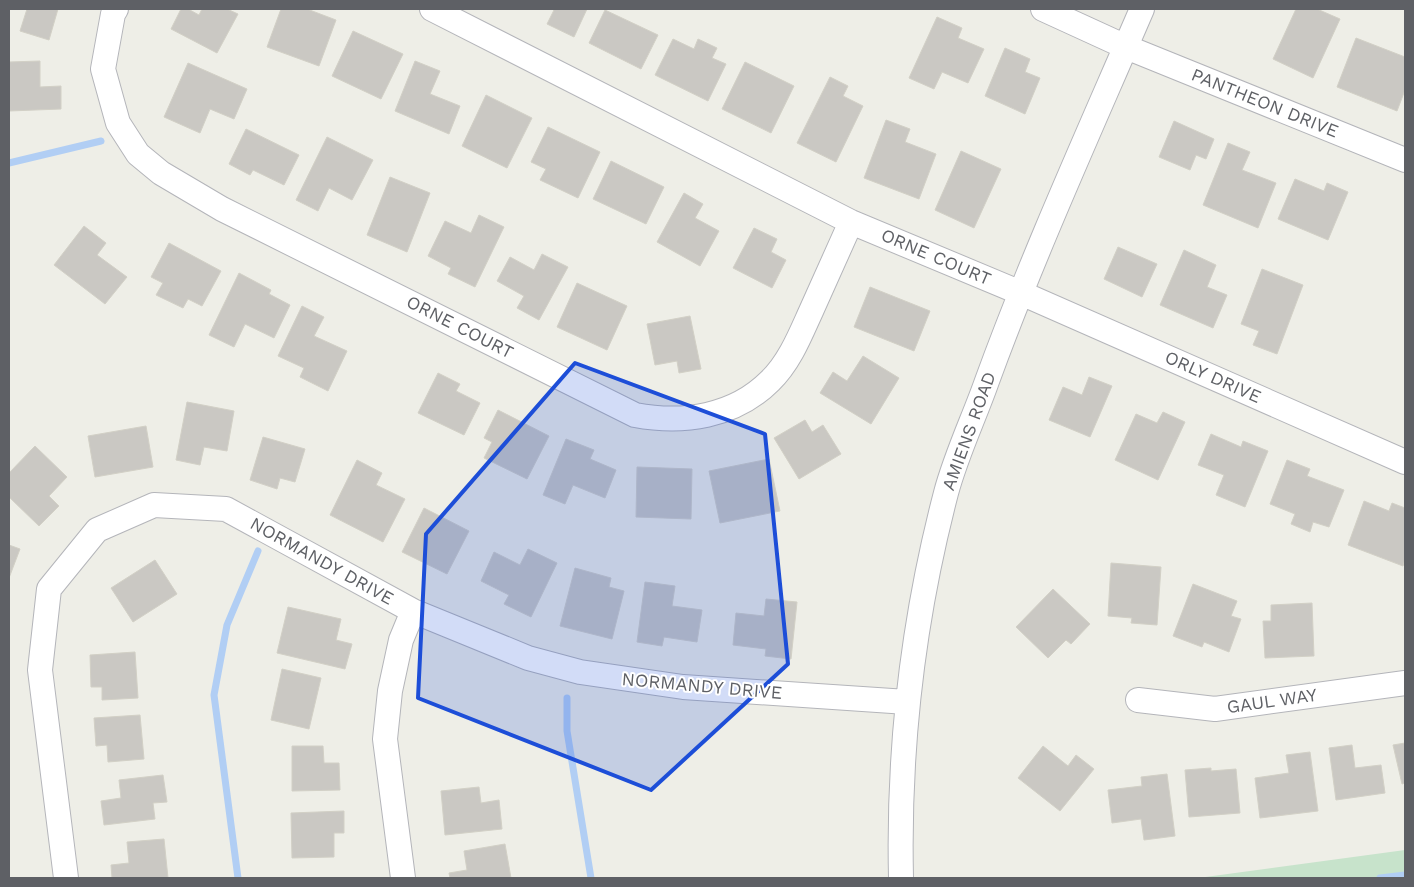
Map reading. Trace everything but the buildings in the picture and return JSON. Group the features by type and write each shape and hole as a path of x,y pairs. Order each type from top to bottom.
{"street":[{"name":"ORNE COURT","path":"116,9 102,69 118,123 138,154 161,173 222,209 635,415 679,420 705,416 730,408 754,395 771,381 786,361 803,328 851,222"},
{"name":"ORNE COURT","path":"432,9 851,222 1021,293"},
{"name":"PANTHEON DRIVE","path":"1043,9 1126,47 1405,160"},
{"name":"AMIENS ROAD","path":"901,878 899,812 907,702 917,625 947,491 1021,293 1142,9"},
{"name":"ORLY DRIVE","path":"1021,293 1405,462"},
{"name":"NORMANDY DRIVE","path":"66,878 40,670 49,588 97,530 154,505 226,509 413,611 528,658 580,672 683,687 907,702"},
{"path":"403,878 385,739 390,691 401,640 413,611"},
{"name":"GAUL WAY","path":"1138,700 1215,709 1405,683"}],"highlighted area":[{"path":"575,363 765,434 788,664 651,790 418,698 426,534"}],"green space":[{"path":"1405,850 1405,878 1198,878"}],"waterway":[{"path":"9,163 101,141"},
{"path":"238,878 214,695 227,625 258,551"},
{"path":"567,698 567,731 591,878"},
{"path":"1380,878 1405,875"}]}
